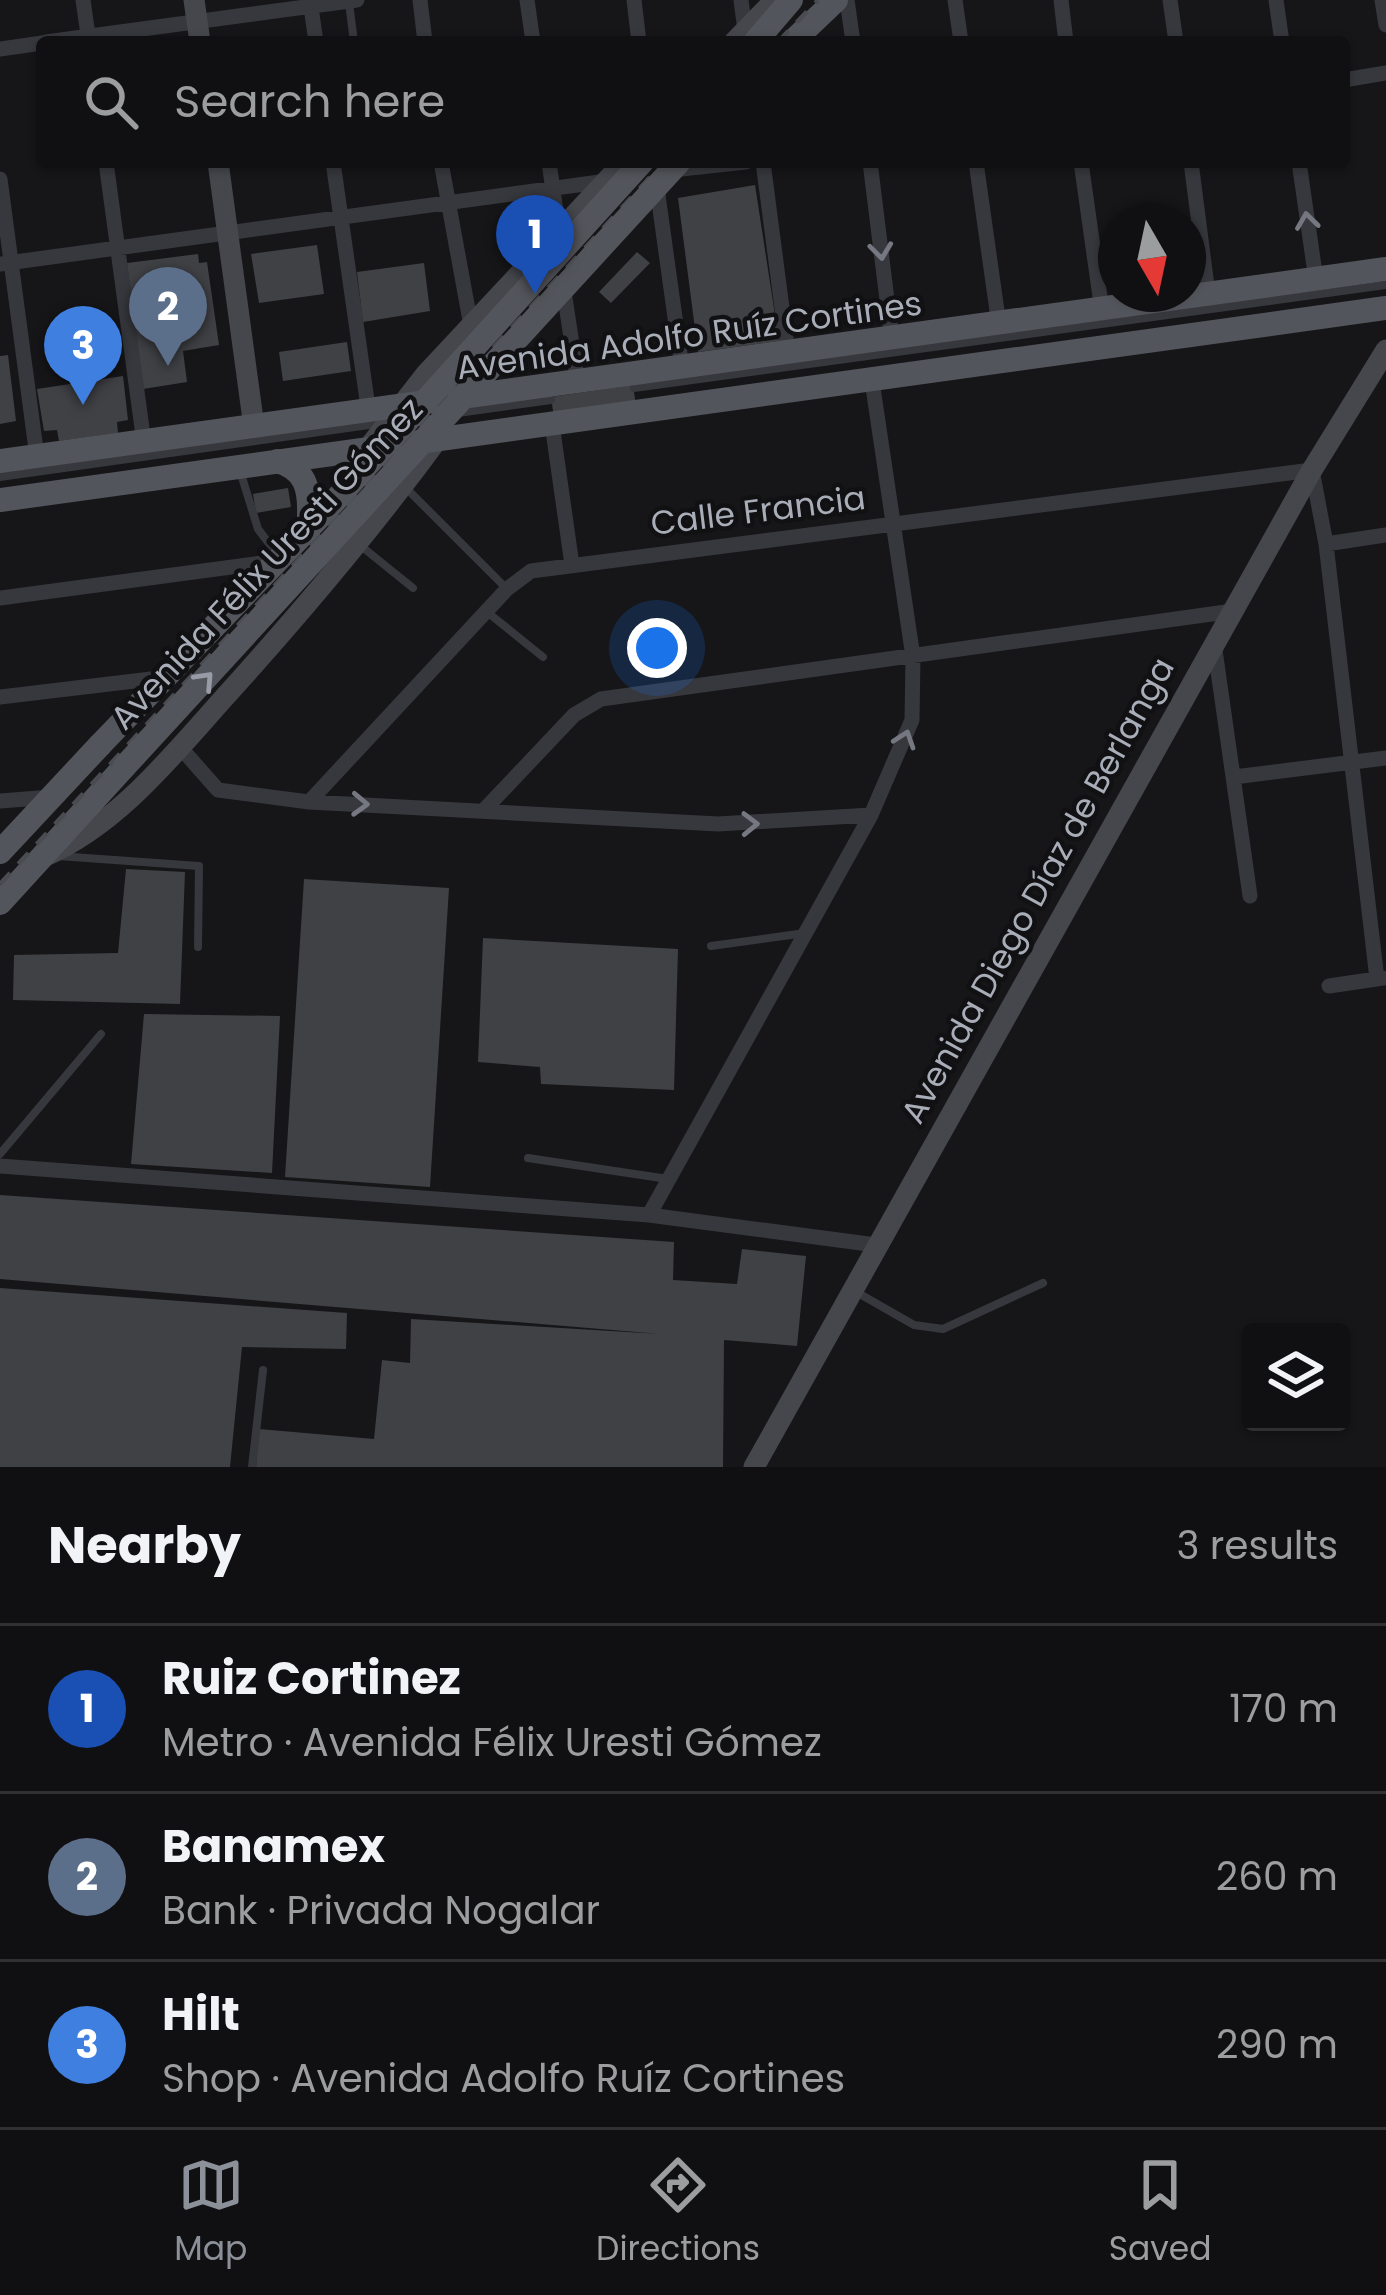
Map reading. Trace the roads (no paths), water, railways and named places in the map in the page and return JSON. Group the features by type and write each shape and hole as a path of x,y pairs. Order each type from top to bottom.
{"main road":[{"path":"750,36 791,0"},
{"path":"798,36 837,0"},
{"name":"Avenida Félix Uresti Gómez","path":"0,852 331,505 637,168"},
{"name":"Avenida Félix Uresti Gómez","path":"0,903 679,168"},
{"name":"Avenida Adolfo Ruíz Cortines","path":"1208,294 1386,269"},
{"name":"Avenida Adolfo Ruíz Cortines","path":"0,461 254,428 381,426 442,434 552,413 872,381 1386,303"},
{"name":"Avenida Adolfo Ruíz Cortines","path":"0,500 277,461 381,426 578,383 1098,311"},
{"path":"277,461 302,476 309,494 308,515"}],"street":[{"path":"83,0 89,36"},
{"path":"420,0 424,36"},
{"path":"527,0 531,36"},
{"path":"634,0 639,36"},
{"path":"741,0 748,36"},
{"path":"749,36 775,0"},
{"path":"810,36 837,0"},
{"path":"848,0 852,36"},
{"path":"956,0 960,36"},
{"path":"1061,0 1065,36"},
{"path":"1170,0 1175,36"},
{"path":"1276,0 1281,36"},
{"path":"1382,0 1386,26"},
{"path":"107,36 310,3 353,1"},
{"path":"310,3 315,36"},
{"path":"0,49 36,43"},
{"path":"1350,79 1386,73"},
{"path":"107,168 144,442"},
{"path":"219,168 254,428"},
{"path":"334,168 381,426"},
{"path":"442,168 474,367 485,374 498,371"},
{"path":"550,168 559,233"},
{"path":"0,801 58,790 89,742 333,488 470,326 619,168"},
{"path":"44,856 94,830 179,748 366,538 466,406 680,168"},
{"path":"764,168 788,354"},
{"path":"871,168 892,340"},
{"path":"977,168 999,325"},
{"path":"1082,168 1098,282"},
{"path":"1192,168 1208,294"},
{"path":"1300,168 1316,280"},
{"path":"0,179 6,263 37,457"},
{"path":"6,263 607,181"},
{"path":"658,195 682,368"},
{"path":"565,298 578,383"},
{"name":"Avenida Diego Díaz de Berlanga","path":"757,1466 851,1289 1214,642 1386,350"},
{"path":"649,1215 871,815 912,720 913,657 872,381"},
{"path":"552,413 572,565"},
{"path":"1312,470 1326,544 1382,978 1329,986"},
{"name":"Calle Francia","path":"309,802 507,589 531,571 1312,470"},
{"path":"333,488 353,490 368,502 366,538"},
{"path":"1326,544 1386,535"},
{"path":"0,598 268,557"},
{"path":"486,808 574,715 601,699 1233,611"},
{"path":"1214,642 1250,896"},
{"path":"0,697 151,679"},
{"path":"179,748 218,790 309,802 718,824 871,815"},
{"path":"1234,777 1386,758"},
{"path":"0,1166 649,1215 876,1246"}],"lane":[{"path":"353,1 354,36"},
{"path":"634,388 1386,284"},
{"path":"636,403 1386,303"},
{"path":"466,406 552,413"},
{"path":"0,477 381,426"},
{"path":"0,490 381,426"},
{"path":"239,466 268,557"},
{"path":"404,487 507,589"},
{"path":"366,538 412,588"},
{"path":"486,611 543,657"},
{"path":"44,856 200,866 198,947"},
{"path":"711,946 778,932 806,933"},
{"path":"0,1154 101,1034"},
{"path":"528,1158 669,1180"},
{"path":"851,1289 914,1325 943,1329 1043,1283"},
{"path":"252,1467 262,1370"}],"railway":[{"path":"784,36 818,0"},
{"path":"0,884 658,168"}],"place":[{"name":"Ruiz Cortinez","path":"535,294"},
{"name":"Banamex","path":"168,366"},
{"name":"Hilt","path":"83,405"}]}
